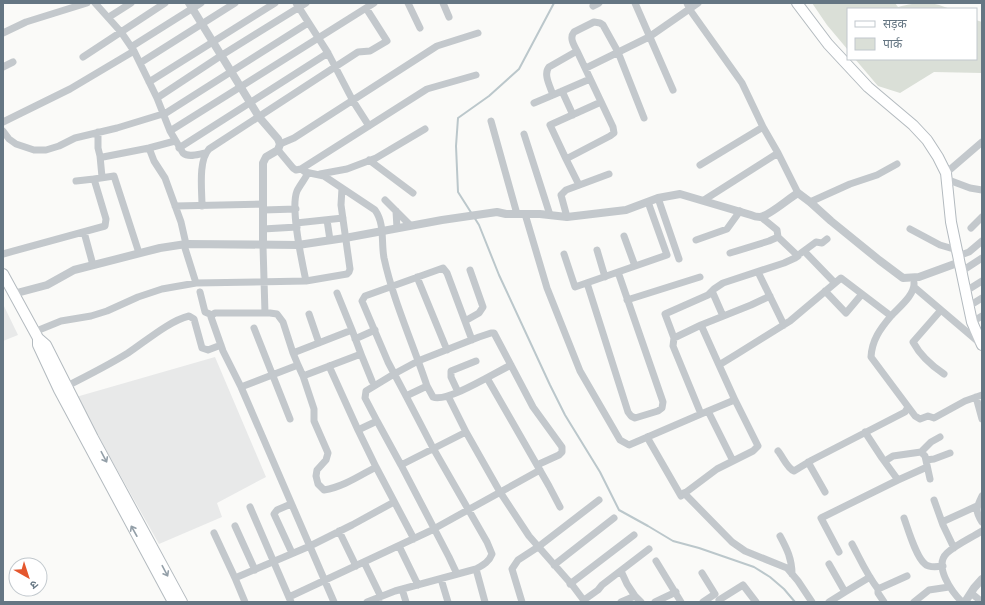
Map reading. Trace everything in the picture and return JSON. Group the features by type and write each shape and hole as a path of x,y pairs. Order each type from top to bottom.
{"main road":[{"path":"797,3 828,44 868,87 913,125 927,140 946,176 951,222 972,322 982,345"},
{"path":"3,274 5,285 13,294 36,335 46,345 63,388 173,602"},
{"path":"63,388 182,602"}],"street":[{"path":"3,33 26,22 87,3"},
{"path":"96,3 109,17 133,49 179,148 186,155 205,153"},
{"path":"109,17 131,3"},
{"path":"82,57 165,3"},
{"path":"3,122 70,89 133,49 191,6 201,3"},
{"path":"140,63 234,3"},
{"path":"149,82 275,3"},
{"path":"157,98 297,5 306,3"},
{"path":"170,131 374,3"},
{"path":"408,3 420,28"},
{"path":"443,3 449,17"},
{"path":"635,3 673,90"},
{"path":"586,68 649,37 688,6 698,3"},
{"path":"297,5 328,53 353,101 369,126"},
{"path":"191,6 203,23 250,103 259,117 278,139 279,147 292,168 296,170 301,169 427,89 476,75"},
{"path":"688,6 742,83 798,193 831,221 903,278 919,277 959,260 982,241"},
{"path":"202,206 202,165 205,153 209,149 358,52 370,51 387,41 366,8"},
{"path":"566,159 614,133 613,127 586,68 576,51 572,39 574,32 598,22 603,25 618,52 644,118"},
{"path":"3,131 16,144 34,150 46,150 59,146 75,138 171,110 308,23"},
{"path":"265,313 263,163 266,158 279,147 437,46 478,33"},
{"path":"553,95 546,70 576,51"},
{"path":"179,148 328,53"},
{"path":"3,68 13,62"},
{"path":"534,103 590,79"},
{"path":"562,91 573,115"},
{"path":"579,185 550,125 601,102"},
{"path":"491,121 518,214 580,371 620,440 629,445 732,401 734,398"},
{"path":"700,165 764,127"},
{"path":"301,169 308,173 320,174 347,169 376,158 425,129"},
{"path":"98,132 98,148 102,178"},
{"path":"524,134 550,216"},
{"path":"100,156 103,157 149,148 175,141"},
{"path":"982,142 946,176 970,188 982,190"},
{"path":"149,148 154,161 164,178 175,206 196,283"},
{"path":"704,200 778,153"},
{"path":"369,160 412,193"},
{"path":"810,202 850,184 877,175 896,164"},
{"path":"306,281 298,245 296,209 297,191 308,173"},
{"path":"320,174 375,210 378,215 382,231 384,257 392,286 426,386 433,397 448,396 458,392 511,365"},
{"path":"567,217 561,195 566,190 609,174"},
{"path":"76,181 114,176 139,253"},
{"path":"3,254 99,229 104,226 106,219 94,179"},
{"path":"36,335 61,321 91,316 107,311 138,297 162,289 196,283 306,281 346,274 349,272 350,268 340,198 342,188"},
{"path":"760,217 768,214 798,193"},
{"path":"13,294 46,285 74,270 160,248 185,245 298,245 345,238 410,225 497,212 567,217 626,210 658,198 680,194 760,217 777,230 778,236 836,282"},
{"path":"658,198 679,259"},
{"path":"385,200 410,225"},
{"path":"564,254 575,287 667,255 648,202"},
{"path":"175,206 296,209"},
{"path":"396,211 398,228"},
{"path":"696,240 727,229 740,211"},
{"path":"654,217 663,214"},
{"path":"971,228 982,217"},
{"path":"263,229 343,218"},
{"path":"327,220 330,240"},
{"path":"910,228 940,245 959,260 982,258"},
{"path":"84,232 93,265"},
{"path":"624,236 635,266"},
{"path":"730,253 769,241 778,236"},
{"path":"733,461 705,412 673,346 674,338 666,314 708,295 723,283 784,263 795,258 816,242 822,242 827,239"},
{"path":"597,250 605,277"},
{"path":"368,602 402,589 476,569 490,560 492,554 487,542 433,448 394,374 362,301 363,298 443,268 472,340"},
{"path":"465,321 479,313 483,307 470,270"},
{"path":"587,283 628,412 635,418 658,411 662,408 663,402 618,272"},
{"path":"758,272 784,325"},
{"path":"417,277 447,350"},
{"path":"627,300 700,277"},
{"path":"913,277 914,287 910,295 878,331 872,347 872,357 908,407 915,416 920,419 928,416 934,418 965,401 979,396 982,419"},
{"path":"719,364 738,354 784,325 841,278 891,316"},
{"path":"966,291 982,281"},
{"path":"914,287 982,345"},
{"path":"712,291 723,316"},
{"path":"825,291 846,313 862,294"},
{"path":"200,292 205,312 212,314 277,314 283,322 314,409 314,421 328,453 326,460 317,470 316,476 318,484 321,488 324,490 337,487 376,467"},
{"path":"337,293 372,381"},
{"path":"674,338 770,296"},
{"path":"969,306 982,298"},
{"path":"941,310 913,342 918,351 938,371 944,374"},
{"path":"212,314 211,317 221,345 241,387 334,602"},
{"path":"309,314 319,343"},
{"path":"63,388 127,353 170,325 189,316 194,319 202,348 208,350 221,345"},
{"path":"972,322 982,316"},
{"path":"647,437 681,496 717,469 753,451 758,446 734,398 701,325"},
{"path":"254,328 290,419"},
{"path":"293,353 352,330"},
{"path":"355,339 375,330"},
{"path":"250,507 290,600 325,580 434,529 500,492 559,455 562,452 562,447 533,407 494,333 418,361 366,391 365,398 378,421 401,466 434,529 449,557 457,574"},
{"path":"303,376 361,354"},
{"path":"458,392 451,377 451,371 476,361"},
{"path":"241,387 298,365"},
{"path":"328,366 376,467 414,539"},
{"path":"487,378 538,468 550,486 560,507"},
{"path":"406,396 426,386"},
{"path":"448,396 466,432 500,492 529,536 584,601 649,549"},
{"path":"778,451 791,470 794,471 808,462 905,412 908,407"},
{"path":"358,430 378,421"},
{"path":"401,466 466,432"},
{"path":"865,432 898,480"},
{"path":"885,461 893,456 921,452 931,442 940,437"},
{"path":"921,452 925,456 930,479"},
{"path":"839,552 821,518 898,480 934,459 950,453"},
{"path":"808,462 825,492"},
{"path":"684,493 732,542 745,551 787,568 812,602"},
{"path":"982,496 977,506 977,513 982,522"},
{"path":"522,602 512,569 518,560 599,500"},
{"path":"934,500 954,548"},
{"path":"234,578 310,546 394,502"},
{"path":"291,504 277,510 274,514 292,553"},
{"path":"942,522 977,506"},
{"path":"554,565 614,518"},
{"path":"904,518 920,558 925,565 932,567 943,566"},
{"path":"235,526 255,570"},
{"path":"339,531 356,566"},
{"path":"962,602 949,587 942,562 946,554 982,531"},
{"path":"214,533 246,602"},
{"path":"570,584 634,535"},
{"path":"780,536 788,551 792,563 792,574"},
{"path":"852,544 870,577 878,588 878,593 884,602"},
{"path":"399,546 418,585"},
{"path":"364,562 381,597"},
{"path":"656,562 681,602"},
{"path":"829,564 845,592"},
{"path":"476,569 485,602"},
{"path":"621,571 627,584 641,602"},
{"path":"702,572 719,599"},
{"path":"878,588 907,576"},
{"path":"829,602 870,577"},
{"path":"441,579 448,602"},
{"path":"965,602 982,579"},
{"path":"703,602 719,599 743,585 756,602"},
{"path":"914,602 929,590 949,587"},
{"path":"402,589 406,602"},
{"path":"655,602 676,592"},
{"path":"971,594 982,602"},
{"path":"621,602 635,596"}],"shaded area":[{"path":"3,304 18,335 3,341"},
{"path":"215,357 266,477 217,503 222,517 159,544 76,397"}],"green space":[{"path":"812,3 895,3 898,7 912,4 930,3 948,8 847,8 847,49 827,25"},
{"path":"977,20 982,22 982,73 934,72 900,93 878,86 856,60 977,60"}],"waterway":[{"path":"472,214 458,192 456,146 458,118 489,96 519,69 554,3"},
{"path":"474,217 479,225 499,275 550,385 565,415 600,472 619,510 673,541 699,548 754,567 770,577 784,589 795,602"}]}
